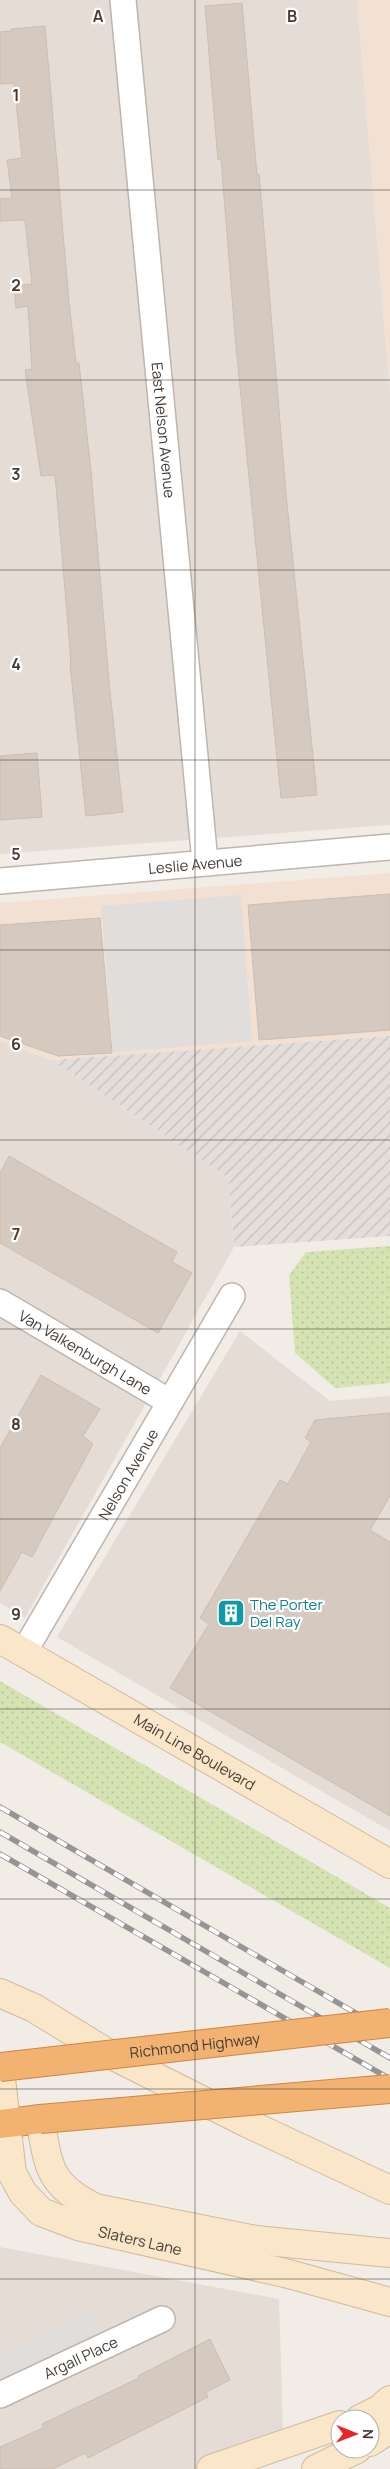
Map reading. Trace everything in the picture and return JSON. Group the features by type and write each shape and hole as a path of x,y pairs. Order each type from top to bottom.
{"highway":[{"name":"Richmond Highway","path":"0,2068 390,2023"},
{"path":"3,2124 40,2119 390,2089"}],"main road":[{"name":"Main Line Boulevard","path":"0,1639 390,1864"},
{"path":"0,1993 34,2008 104,2051 247,2123 390,2190"},
{"name":"Slaters Lane","path":"0,2068 3,2124 12,2173 23,2193 41,2212 60,2220 289,2274 390,2302"},
{"name":"Slaters Lane","path":"40,2119 49,2164 55,2180 76,2198 96,2208 256,2240 390,2253"},
{"path":"210,2469 330,2428"},
{"path":"316,2469 336,2459"}],"street":[{"name":"East Nelson Avenue","path":"123,0 205,862"},
{"name":"Leslie Avenue","path":"0,881 390,847"},
{"name":"Nelson Avenue","path":"24,1652 232,1296"},
{"name":"Van Valkenburgh Lane","path":"0,1302 170,1402"},
{"name":"Argall Place","path":"0,2395 162,2319"}],"shaded area":[{"path":"0,0 357,0 390,395 390,825 0,854"},
{"path":"357,0 390,0 390,394"},
{"path":"390,873 390,1036 52,1060 0,1041 0,903"},
{"path":"241,895 252,1041 113,1052 101,906"},
{"path":"390,1036 390,1236 234,1247 229,1178 52,1060"},
{"path":"0,1041 52,1060 229,1178 234,1247 25,1618 0,1603"},
{"path":"240,1331 330,1401 390,1396 390,1831 57,1637"},
{"path":"0,2247 279,2299 283,2433 200,2469 0,2469"},
{"path":"95,2311 116,2356 0,2410 0,2356"}],"green space":[{"path":"390,1246 390,1383 335,1388 295,1353 289,1275 306,1252"},
{"path":"0,1681 390,1908 390,1968 0,1742"}],"building":[{"path":"242,3 257,175 259,174 286,494 317,795 281,798 236,346 221,159 218,160 205,6"},
{"path":"45,26 69,302 76,363 79,363 91,471 109,682 123,812 86,816 70,665 55,475 41,476 25,370 32,369 28,306 16,308 14,286 32,284 25,220 0,221 0,199 12,198 7,160 22,158 14,83 0,84 0,32 11,31 11,29"},
{"path":"37,753 42,817 0,820 0,756"},
{"path":"390,894 390,1030 259,1040 248,905"},
{"path":"100,918 112,1053 58,1056 0,1036 0,925"},
{"path":"9,1156 177,1252 172,1262 192,1273 158,1333 0,1243 0,1173"},
{"path":"41,1375 100,1409 83,1436 93,1444 32,1557 22,1552 0,1591 0,1448"},
{"name":"The Porter Del Ray","path":"390,1413 390,1496 370,1530 390,1542 390,1816 170,1688 209,1624 200,1618 280,1480 288,1484 311,1442 305,1438 315,1420"},
{"path":"210,2339 230,2380 206,2392 208,2397 88,2458 85,2453 53,2469 0,2469 0,2447 43,2428 42,2424 139,2378 138,2376"}],"railway":[{"path":"0,1807 390,2033"},
{"path":"0,1832 390,2058"},
{"path":"0,1854 390,2079"}],"place":[{"name":"The Porter Del Ray","path":"231,1613"}]}
